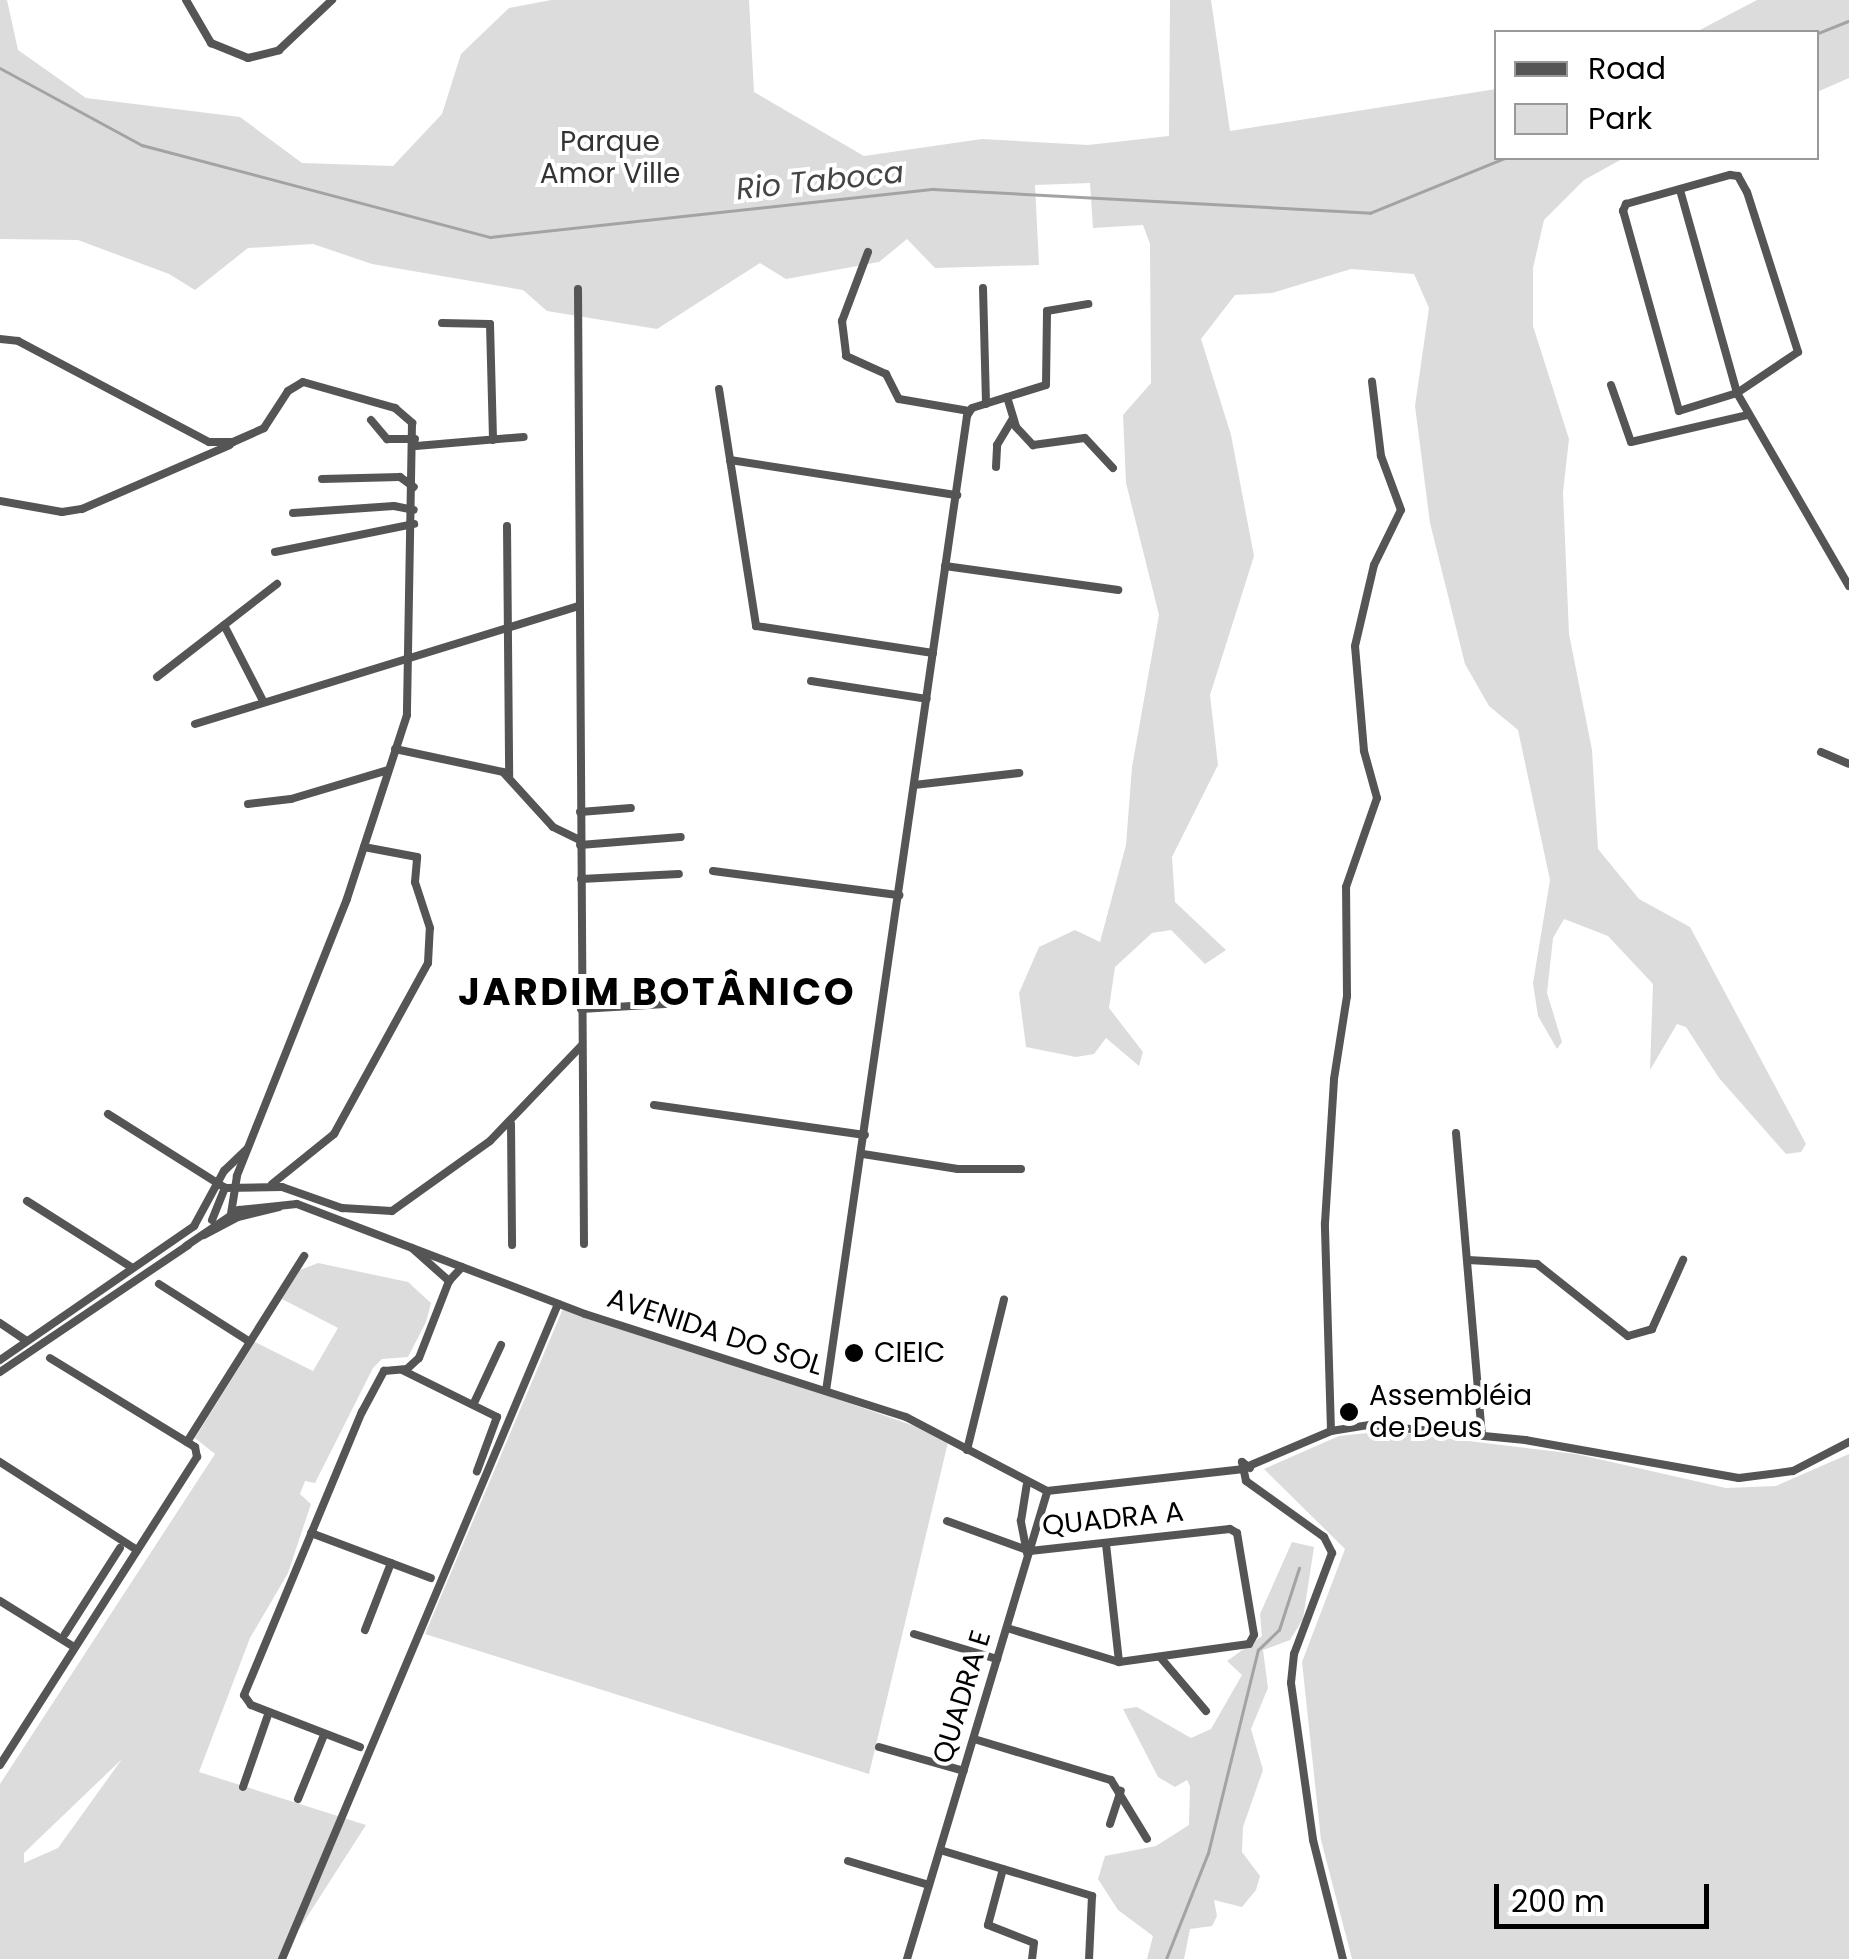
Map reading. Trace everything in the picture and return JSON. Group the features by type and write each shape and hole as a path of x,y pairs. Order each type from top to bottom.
{"street":[{"path":"186,0 211,43 248,58 278,50 332,0"},
{"path":"1738,176 1797,346 1792,362 1748,380 1737,393 1685,411 1672,398 1623,210 1626,204 1738,176"},
{"path":"1680,190 1737,393 1849,586"},
{"path":"868,252 842,321 846,356 886,374 899,398 969,411 1049,380 1049,309 1088,304"},
{"path":"983,288 986,404"},
{"path":"578,289 584,1244"},
{"path":"442,323 490,324 493,440"},
{"path":"0,340 18,340 200,439 234,442"},
{"path":"1331,1431 1325,1223 1329,1123 1347,996 1346,888 1377,798 1364,751 1355,646 1374,565 1401,510 1381,456 1372,382"},
{"path":"0,502 62,512 82,509 264,428 294,385 322,383 395,408 410,418 415,440 406,715 364,847 237,1176 194,1226 0,1360"},
{"path":"1611,386 1630,442 1748,415"},
{"path":"719,390 756,626 933,652"},
{"path":"1007,397 1013,418 1033,446 1085,438 1113,468"},
{"path":"826,1391 969,411"},
{"path":"996,467 997,445 1013,418"},
{"path":"371,420 388,439 524,437"},
{"path":"730,460 957,495"},
{"path":"322,479 400,477 415,487"},
{"path":"294,513 394,506 414,510"},
{"path":"275,552 414,524"},
{"path":"507,526 509,776"},
{"path":"946,566 1118,590"},
{"path":"157,676 277,584"},
{"path":"195,724 578,606"},
{"path":"224,624 262,702"},
{"path":"810,680 926,699"},
{"path":"395,749 509,776 553,828 580,842 681,837"},
{"path":"1821,752 1849,764"},
{"path":"248,804 291,800 388,770"},
{"path":"914,785 1019,773"},
{"path":"580,812 632,808"},
{"path":"268,1187 334,1134 428,962 430,928 414,882 417,857 364,847"},
{"path":"714,871 900,895"},
{"path":"580,879 679,874"},
{"path":"581,1008 665,1004"},
{"path":"108,1114 229,1188 268,1187 342,1208 392,1211 511,1123 580,1046"},
{"path":"654,1105 865,1135"},
{"path":"511,1123 512,1244"},
{"path":"1456,1133 1482,1434"},
{"path":"226,1168 247,1149"},
{"path":"863,1154 958,1169 1021,1169"},
{"path":"226,1168 235,1215"},
{"path":"226,1168 237,1176"},
{"path":"208,1226 229,1188"},
{"path":"224,1201 235,1215"},
{"path":"27,1202 131,1268"},
{"name":"AVENIDA DO SOL","path":"186,1246 208,1226 235,1215 308,1206 558,1304 906,1417 1027,1484 1047,1491 1224,1470 1331,1431 1390,1425 1482,1434 1739,1478 1793,1471 1849,1442"},
{"name":"AVENIDA DO SOL","path":"0,1372 235,1215"},
{"path":"408,1244 449,1282"},
{"path":"187,1442 247,1340 304,1256"},
{"path":"1468,1260 1537,1264 1628,1336 1652,1329 1682,1260"},
{"path":"402,1370 419,1358 449,1282 462,1267"},
{"path":"159,1284 247,1340"},
{"path":"968,1450 1004,1299"},
{"path":"282,1959 558,1304"},
{"path":"0,1323 27,1340"},
{"path":"474,1404 501,1345"},
{"path":"0,1766 196,1457 187,1442 50,1358"},
{"path":"360,1747 268,1712 244,1695 311,1533 380,1377 387,1370 402,1370 493,1412 497,1424 477,1471"},
{"path":"0,1462 138,1550"},
{"path":"1246,1465 1246,1481 1324,1536 1332,1553 1294,1654 1291,1683 1313,1840 1343,1959"},
{"path":"1027,1484 1021,1521 1028,1552"},
{"name":"QUADRA E","path":"907,1959 1047,1491"},
{"name":"QUADRA A","path":"947,1521 1028,1552 1230,1528 1237,1534 1253,1640 1160,1657"},
{"path":"311,1533 431,1578"},
{"path":"1106,1544 1119,1662"},
{"path":"65,1634 120,1548"},
{"path":"365,1630 391,1563"},
{"path":"92,1590 108,1599"},
{"path":"0,1601 74,1646"},
{"path":"1006,1628 1119,1662 1160,1657 1206,1712"},
{"path":"914,1634 997,1660"},
{"path":"243,1786 268,1712"},
{"path":"298,1799 324,1735"},
{"path":"0,1740 12,1747"},
{"path":"974,1740 1111,1780 1147,1839"},
{"path":"879,1747 964,1771"},
{"path":"1110,1824 1121,1792"},
{"path":"940,1850 1092,1896 1089,1959"},
{"path":"848,1860 928,1886"},
{"path":"1002,1869 988,1924 1034,1944 1032,1959"}],"green space":[{"name":"Parque Amor Ville","path":"0,0 7,0 18,50 86,98 240,117 302,163 393,166 442,114 461,54 509,8 551,0 749,0 754,92 864,156 982,139 1088,145 1169,136 1170,0 1211,0 1230,131 1494,89 1494,160 1620,160 1584,180 1544,220 1533,268 1533,326 1569,439 1563,492 1569,634 1592,750 1598,849 1639,899 1690,927 1806,1144 1801,1152 1786,1154 1719,1078 1686,1027 1677,1024 1650,1070 1653,984 1608,936 1564,919 1553,938 1547,993 1562,1042 1557,1049 1538,1016 1533,983 1550,880 1518,730 1489,706 1465,664 1430,523 1415,406 1429,308 1414,274 1351,269 1272,293 1235,295 1201,339 1231,435 1254,556 1210,695 1218,765 1172,857 1175,902 1226,950 1205,964 1171,930 1152,933 1115,967 1109,1008 1143,1052 1139,1066 1106,1038 1094,1054 1076,1057 1026,1047 1019,993 1039,947 1075,930 1100,942 1126,845 1132,767 1159,615 1126,483 1123,415 1151,383 1150,244 1143,225 1093,228 1090,183 1035,185 1039,265 935,268 907,239 879,262 786,279 760,263 657,329 547,311 523,290 372,264 313,244 248,248 195,290 169,274 78,240 0,239"},
{"path":"1757,0 1849,0 1849,78 1819,91 1819,30 1700,30"},
{"path":"318,1263 408,1282 431,1303 408,1357 382,1359 373,1368 315,1483 305,1481 300,1494 311,1504 288,1573 250,1638 199,1772 366,1825 280,1959 0,1959 0,1784 215,1454 195,1438 255,1342 313,1371 338,1328 282,1299 300,1270","holes":["122,1759 58,1848 24,1863 24,1853"]},
{"path":"565,1304 949,1438 869,1774 425,1634"},
{"path":"1387,1431 1576,1454 1726,1488 1776,1486 1849,1454 1849,1959 1352,1959 1321,1840 1302,1662 1345,1549 1264,1469 1339,1436"},
{"path":"1292,1542 1314,1547 1303,1619 1290,1640 1263,1650 1268,1688 1251,1729 1263,1770 1243,1827 1242,1852 1260,1876 1256,1890 1242,1907 1214,1900 1217,1916 1212,1926 1190,1929 1184,1959 1147,1959 1153,1936 1118,1910 1098,1879 1105,1856 1156,1846 1189,1825 1190,1786 1187,1780 1175,1787 1158,1777 1123,1709 1137,1707 1191,1738 1211,1729 1242,1675 1227,1661 1262,1636 1260,1614"}],"waterway":[{"name":"Rio Taboca","path":"1819,33 1849,21"},
{"name":"Rio Taboca","path":"0,68 142,145 490,237 933,189 1370,213 1500,160"},
{"path":"1166,1959 1208,1853 1258,1650 1279,1630 1299,1568"}],"place":[{"name":"CIEIC","path":"854,1353"},
{"name":"Assembléia de Deus","path":"1349,1412"}],"district":[{"name":"JARDIM BOTÂNICO","path":"657,992"}]}
